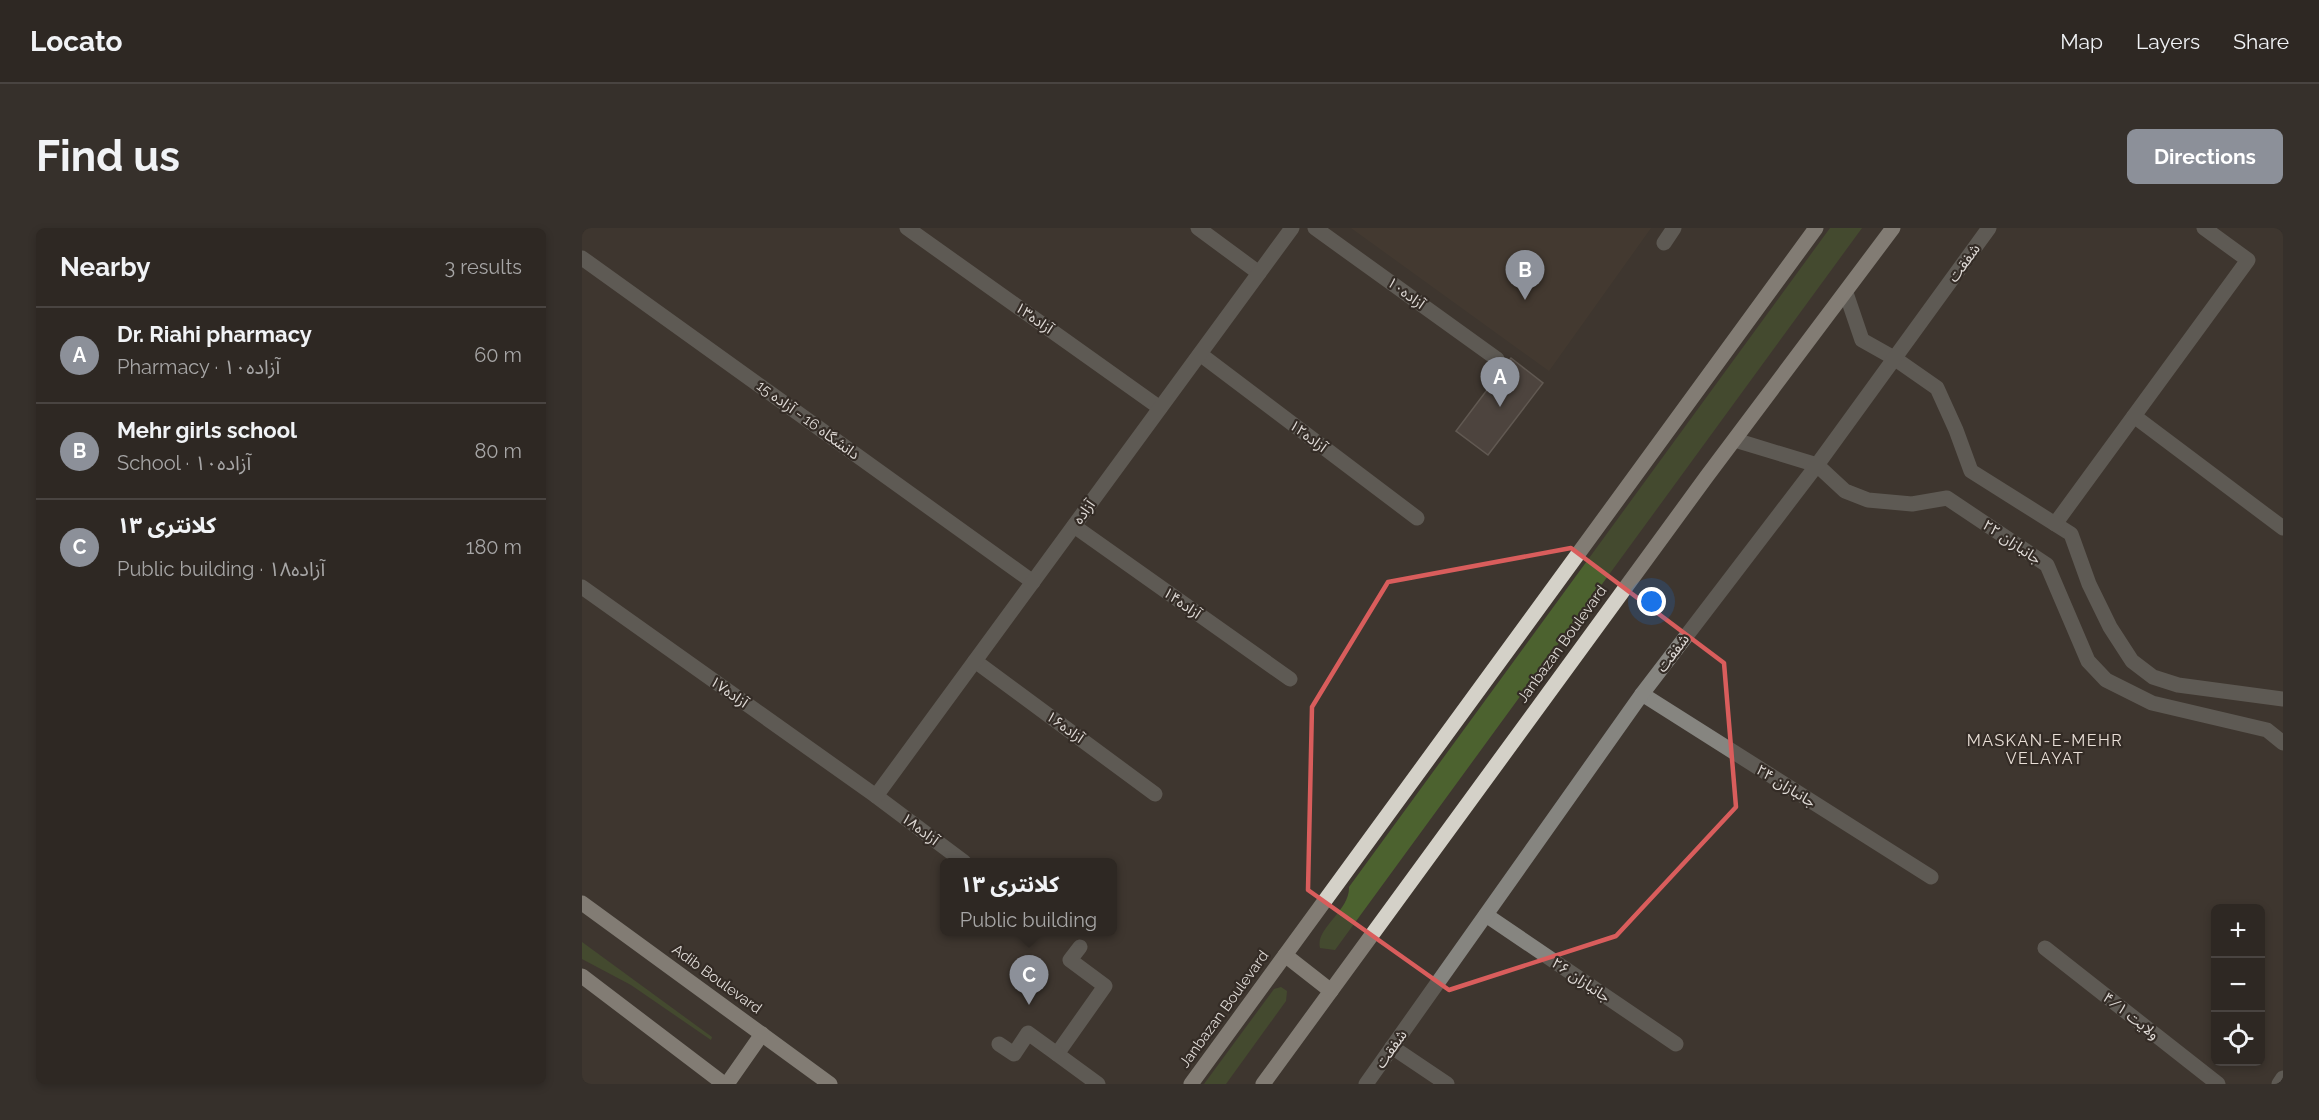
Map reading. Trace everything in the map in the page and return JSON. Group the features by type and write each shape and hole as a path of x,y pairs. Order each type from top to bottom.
{"main road":[{"name":"Janbazan Boulevard","path":"1191,1084 1816,228"},
{"name":"Janbazan Boulevard","path":"1263,1084 1893,228"},
{"name":"Adib Boulevard","path":"582,903 830,1084"},
{"path":"1285,955 1331,991"},
{"path":"582,976 726,1084 762,1034"}],"street":[{"name":"آزاده۱۳","path":"907,228 1160,408"},
{"path":"1198,228 1259,273"},
{"name":"آزاده","path":"876,796 1292,228"},
{"name":"آزاده۱۰","path":"1315,228 1497,358"},
{"path":"1664,243 1674,228"},
{"name":"شفقت","path":"1366,1084 1642,694 1816,465 1989,228"},
{"path":"2055,524 2248,260 2204,228"},
{"name":"دانشگاه 16 - آزاده 15","path":"582,258 1033,582"},
{"path":"1846,293 1862,340 1894,358 1937,388 1971,471 2071,534 2089,584 2110,627 2132,661 2153,677 2178,684 2283,699"},
{"name":"آزاده۱۲","path":"1200,354 1417,518"},
{"path":"2134,416 2283,528"},
{"name":"جانبازان ۲۲","path":"1735,440 1816,465 1845,491 1868,500 1912,504 1947,498 2047,565 2088,661 2106,680 2152,703 2267,730 2283,743"},
{"name":"آزاده۱۴","path":"1074,526 1290,679"},
{"name":"آزاده۱۷","path":"582,587 876,796"},
{"name":"آزاده۱۶","path":"975,661 1155,794"},
{"name":"جانبازان ۲۴","path":"1642,694 1930,877"},
{"name":"آزاده۱۸","path":"876,796 959,858"},
{"name":"جانبازان ۲۶","path":"1486,915 1676,1044"},
{"path":"1057,1054 1105,986 1070,960 1080,947"},
{"name":"ولایت ۴/۱","path":"2045,948 2218,1084"},
{"path":"999,1044 1014,1054 1028,1033 1098,1084"},
{"path":"1392,1047 1447,1084"},
{"path":"2279,1084 2283,1078"}],"highlighted area":[{"path":"1571,548 1724,663 1736,807 1616,936 1449,990 1308,890 1312,707 1388,582"}],"shaded area":[{"path":"1351,228 1651,228 1549,371"}],"green space":[{"path":"1830,228 1862,228 1335,950 1320,948 1323,933 1344,904 1349,887"},
{"path":"582,942 712,1037 711,1040 631,985 582,959"},
{"path":"1281,987 1287,991 1286,1001 1226,1084 1204,1084 1274,989"}],"building":[{"path":"1511,358 1543,383 1488,455 1456,431"}],"place":[{"name":"Mehr girls school","path":"1525,300"},
{"name":"Dr. Riahi pharmacy","path":"1500,407"},
{"name":"کلانتری ۱۳","path":"1029,1005"}],"district":[{"name":"MASKAN-E-MEHR VELAYAT","path":"2045,749"}]}
